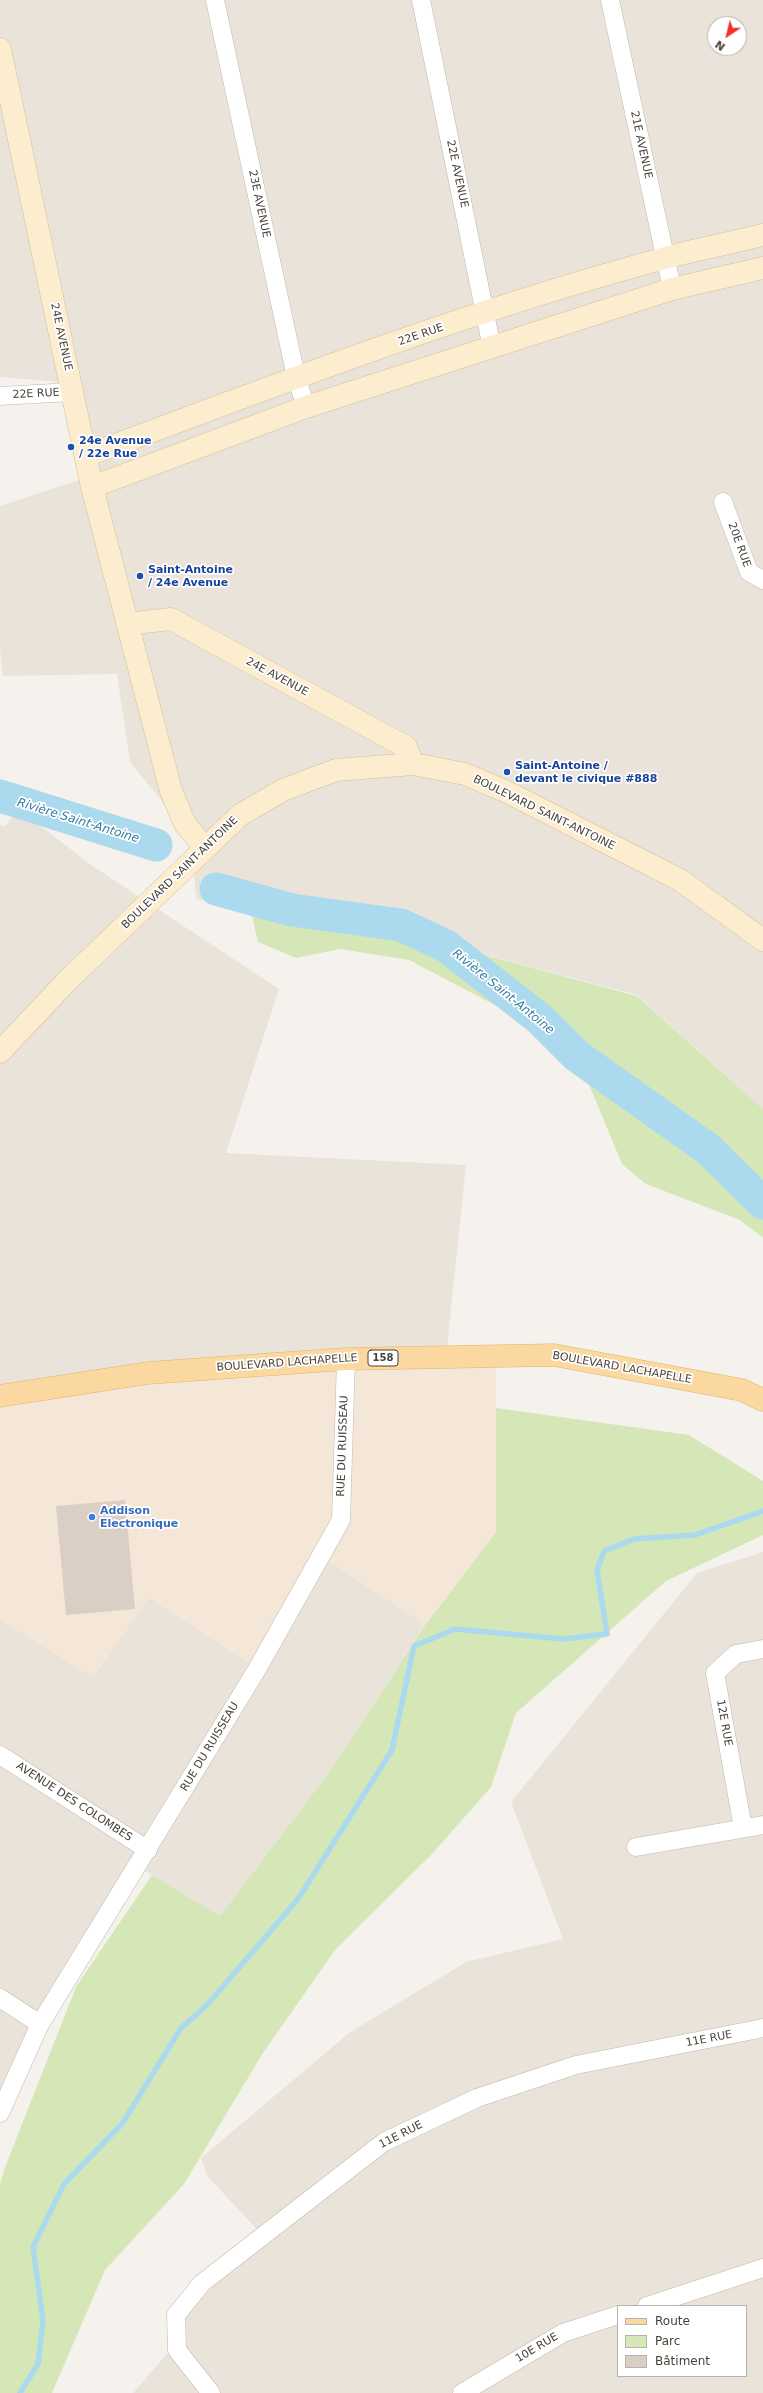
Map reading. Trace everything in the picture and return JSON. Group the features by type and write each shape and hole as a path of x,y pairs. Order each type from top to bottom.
{"main road":[{"name":"BOULEVARD LACHAPELLE","path":"0,1396 148,1373 346,1359 554,1355 742,1390 763,1400"}],"street":[{"name":"23E AVENUE","path":"215,0 296,377 306,408"},
{"name":"22E AVENUE","path":"421,0 486,312 492,348"},
{"name":"21E AVENUE","path":"610,0 672,289"},
{"name":"24E AVENUE","path":"0,49 92,487 127,624 171,791 185,824 205,848"},
{"name":"22E RUE","path":"86,456 296,377 486,312 666,258 763,235"},
{"path":"92,487 306,408 672,289 763,268"},
{"name":"22E RUE","path":"0,396 72,392"},
{"name":"20E RUE","path":"723,502 749,572 763,580"},
{"name":"24E AVENUE","path":"127,624 171,619 406,747 413,764"},
{"name":"BOULEVARD SAINT-ANTOINE","path":"0,1052 68,980 240,815 283,790 336,770 413,764 465,774 507,792 680,880 763,940"},
{"name":"RUE DU RUISSEAU","path":"0,2113 40,2024 148,1850 256,1671 341,1520 346,1359"},
{"name":"12E RUE","path":"743,1828 715,1673 736,1654 763,1649"},
{"name":"AVENUE DES COLOMBES","path":"0,1755 148,1850"},
{"path":"636,1847 763,1825"},
{"path":"0,1998 40,2024"},
{"name":"11E RUE","path":"211,2393 177,2350 176,2315 202,2283 384,2142 477,2098 576,2065 763,2028"},
{"path":"650,2305 763,2268"},
{"name":"10E RUE","path":"462,2393 563,2333 617,2315"}],"shaded area":[{"path":"0,0 763,0 763,1109 637,995 369,924 196,899 192,838 130,762 117,674 3,676 0,649 0,506 82,479 60,382 0,377"},
{"path":"19,809 91,865 279,989 226,1153 466,1165 446,1357 0,1392 0,825 5,826"},
{"path":"446,1357 496,1369 496,1532 425,1624 321,1556 253,1666 149,1597 93,1678 0,1619 0,1393"},
{"path":"763,1552 763,2393 133,2393 173,2347 186,2304 266,2239 208,2177 201,2158 349,2033 466,1962 563,1939 511,1802 697,1573"},
{"path":"321,1556 425,1624 330,1771 220,1916 129,1861 40,2016 0,2110 0,1619 93,1677 149,1597 253,1666"}],"green space":[{"path":"250,907 369,924 637,996 763,1109 763,1238 740,1220 646,1184 622,1164 573,1046 409,960 340,949 296,958 258,942"},
{"path":"496,1408 689,1435 763,1481 763,1535 666,1581 516,1713 491,1787 432,1854 335,1950 263,2053 184,2184 105,2270 52,2393 0,2393 0,2185 4,2170 76,1987 152,1875 220,1916 330,1771 425,1625 496,1532"}],"building":[{"path":"125,1500 135,1609 66,1615 56,1506"}],"waterway":[{"name":"Rivière Saint-Antoine","path":"0,796 156,845"},
{"name":"Rivière Saint-Antoine","path":"216,889 292,910 401,925 446,946 540,1019 577,1056 708,1149 763,1203"},
{"path":"20,2393 38,2364 43,2321 33,2247 64,2184 122,2124 181,2028 207,2005 298,1899 392,1750 414,1646 455,1629 563,1639 607,1634 597,1570 604,1551 634,1539 695,1535 763,1511"}],"place":[{"name":"24e Avenue / 22e Rue","path":"71,447"},
{"name":"Saint-Antoine / 24e Avenue","path":"140,576"},
{"name":"Saint-Antoine / devant le civique #888","path":"507,772"},
{"name":"Addison Electronique","path":"92,1517"}]}
